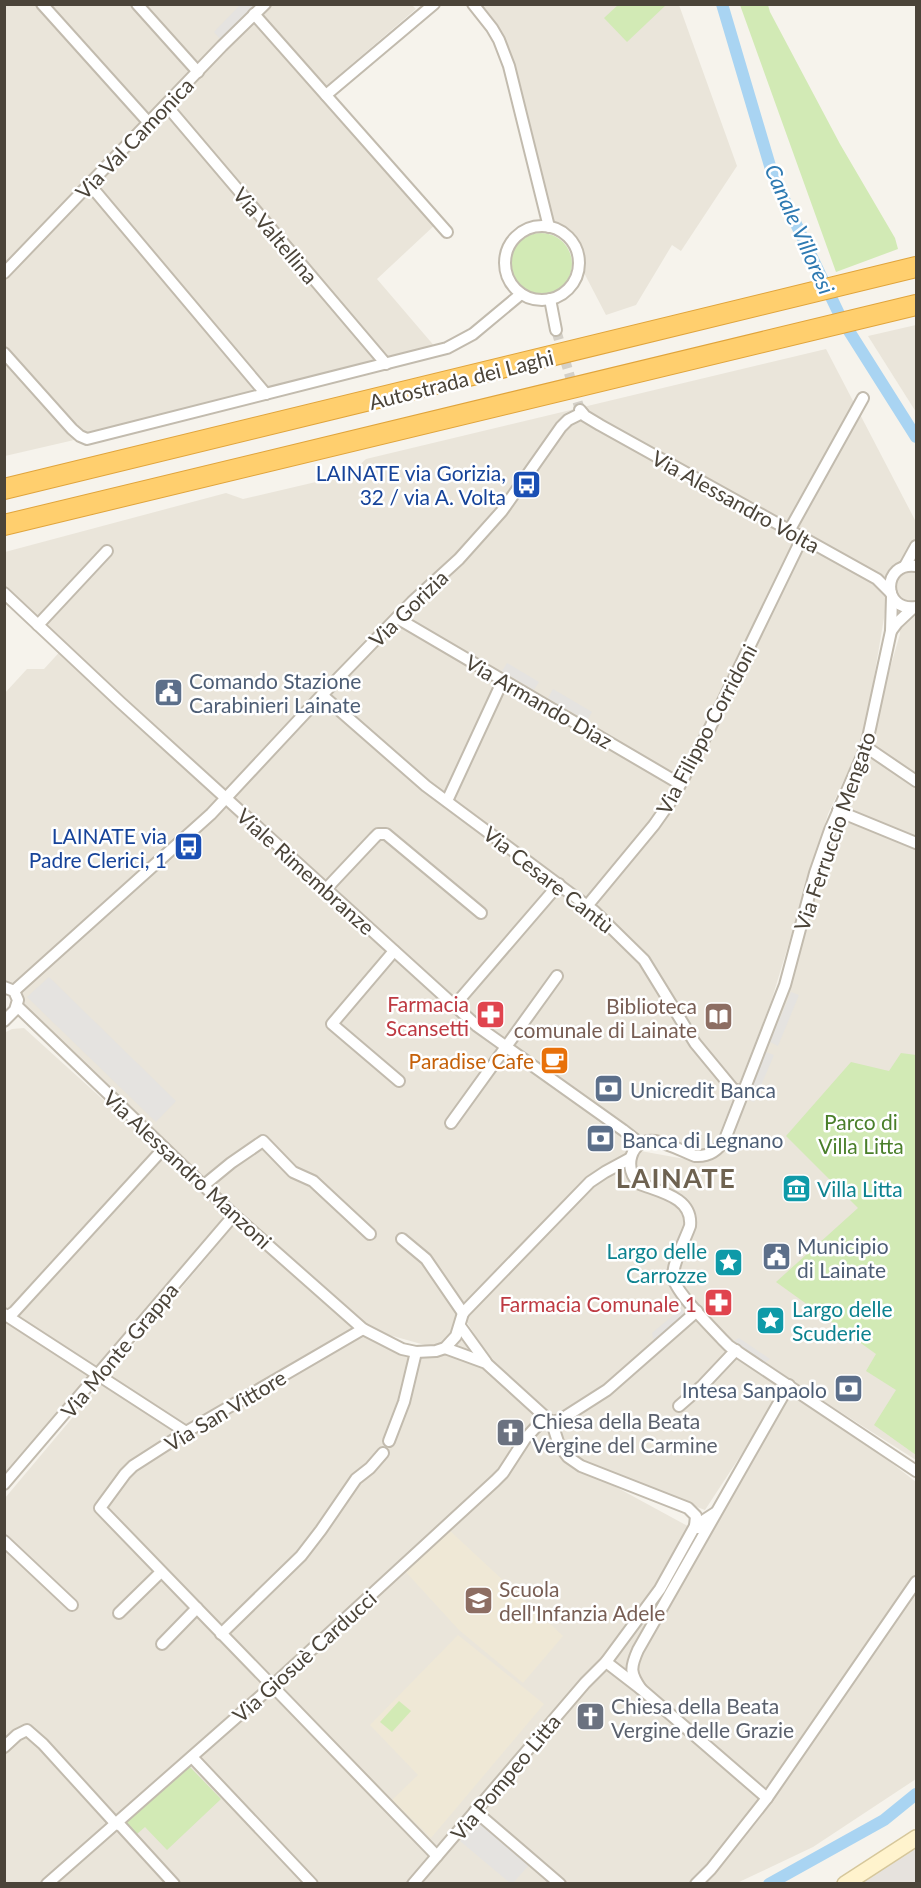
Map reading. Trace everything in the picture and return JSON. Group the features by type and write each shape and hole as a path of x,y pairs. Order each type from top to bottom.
{"highway":[{"name":"Autostrada dei Laghi","path":"4,489 916,267"},
{"name":"Autostrada dei Laghi","path":"4,525 916,305"}],"street":[{"path":"42,4 149,123"},
{"path":"137,4 198,72"},
{"name":"Via Val Camonica","path":"4,273 264,4"},
{"path":"326,95 434,4"},
{"path":"473,4 499,40 509,66 549,227"},
{"path":"254,14 447,232"},
{"name":"Via Valtellina","path":"166,105 386,364"},
{"path":"90,185 266,394"},
{"path":"536,226 542,204"},
{"path":"536,226 549,227 568,237 578,256 578,267 569,287 561,294 541,300 521,294 514,287 509,279 505,260 512,242 527,229 536,226"},
{"path":"4,353 80,436 87,439 447,348 472,334 521,294"},
{"path":"550,299 556,330"},
{"path":"789,531 862,398"},
{"name":"Via Alessandro Volta","path":"581,411 600,426 877,579 901,605 915,608"},
{"name":"Via Gorizia","path":"9,989 211,814 322,695 490,526 561,426 581,411"},
{"name":"Via Filippo Corridoni","path":"587,906 654,825 680,784 707,734 802,538"},
{"path":"892,595 890,585 893,575 911,566 916,546"},
{"path":"38,625 107,550"},
{"name":"Viale Rimembranze","path":"4,593 454,1006 477,1026 623,1130 635,1151"},
{"name":"Via Ferruccio Mengato","path":"635,1151 646,1142 656,1142 701,1157 718,1149 725,1138 777,1008 815,873 838,811 866,747 891,631 892,595"},
{"path":"891,631 915,608"},
{"name":"Via Armando Diaz","path":"397,618 680,784"},
{"path":"447,801 503,680"},
{"name":"Via Cesare Cantù","path":"322,695 426,786 587,906 644,960 695,1042 733,1089 744,1092"},
{"path":"866,747 916,781"},
{"path":"838,811 916,843"},
{"path":"326,889 378,834 386,834 481,913"},
{"path":"454,1006 559,884"},
{"path":"394,951 332,1024 399,1081"},
{"path":"451,1123 557,976"},
{"path":"4,1021 17,1006 17,995 9,989"},
{"name":"Via Alessandro Manzoni","path":"17,1006 234,1215 363,1329 402,1349 428,1352 445,1348"},
{"path":"203,1186 263,1141 293,1172 313,1181 370,1234"},
{"path":"6,1315 14,1312 164,1148"},
{"path":"635,1151 630,1170 635,1180 680,1200 688,1210 690,1226 674,1266 673,1275 675,1285 697,1311 729,1346 916,1471"},
{"path":"486,1363 445,1348 456,1336 463,1313 590,1182 635,1151"},
{"name":"Via Monte Grappa","path":"4,1485 234,1215"},
{"path":"402,1239 426,1259 463,1313"},
{"name":"Via Giosuè Carducci","path":"47,1884 272,1686 503,1473 520,1445 535,1428 540,1424 560,1420 607,1390 697,1311"},
{"path":"6,1315 186,1432"},
{"path":"460,1326 486,1363 552,1423 568,1457 581,1466 688,1508 696,1516 699,1531"},
{"name":"Via San Vittore","path":"161,1572 100,1508 125,1474 133,1466 186,1432 363,1329"},
{"path":"679,1407 735,1350"},
{"path":"389,1441 404,1402 416,1352"},
{"name":"Via Pompeo Litta","path":"413,1884 620,1644 699,1531 715,1513 789,1385"},
{"path":"221,1634 301,1556 356,1479 383,1453"},
{"name":"Via Pompeo Litta","path":"636,1655 699,1531"},
{"path":"4,1541 72,1605"},
{"path":"118,1613 161,1572 437,1856"},
{"path":"696,1884 711,1869 767,1798 916,1582"},
{"path":"162,1644 197,1608"},
{"path":"620,1644 627,1652 636,1655 632,1673 641,1689"},
{"path":"606,1662 641,1689 767,1798"},
{"path":"4,1747 17,1735 27,1730 43,1744 174,1884"},
{"path":"192,1757 312,1884"},
{"path":"475,1811 560,1884"},
{"path":"845,1884 916,1838"}],"shaded area":[{"path":"4,5 412,5 416,9 318,93 437,223 377,279 442,355 5,456"},
{"path":"240,5 254,5 220,39 214,32"},
{"path":"480,5 679,5 737,166 681,251 672,245 636,305 606,315 581,267 581,252 575,241 566,231 556,225 545,208 513,67"},
{"path":"916,325 916,412 868,336"},
{"path":"826,349 916,522 916,538 900,563 887,600 864,737 828,814 771,1002 719,1135 711,1145 699,1152 647,1135 631,1143 627,1157 591,1178 460,1314 449,1346 461,1317 489,1364 531,1407 581,1468 706,1536 791,1385 916,1482 916,1779 813,1847 737,1883 5,1883 5,1498 236,1223 363,1331 413,1345 432,1347 364,1328 233,1212 5,989 4,694 27,669 44,669 65,646 5,590 5,552 226,493 243,499 350,474 366,459"},
{"path":"916,554 916,1460 790,1380 705,1510 582,1465 569,1456 552,1421 492,1363 462,1314 592,1183 635,1150 706,1161 718,1155 729,1140 791,987 814,881 840,820 868,744 900,634 894,590 896,581 911,564"},
{"path":"507,663 539,682 534,690 502,671"},
{"path":"553,689 592,712 587,721 548,698"},
{"path":"49,977 176,1101 156,1122 27,997"},
{"path":"791,992 799,995 778,1046 770,1042"},
{"path":"24,1028 229,1214 5,1473 4,1033 12,1029"},
{"path":"766,1052 774,1055 754,1102 746,1099"},
{"path":"682,1308 685,1316 654,1342 652,1333"},
{"path":"739,1338 770,1359 763,1364 731,1342"},
{"name":"Scuola dell'Infanzia Adele","path":"448,1529 563,1636 523,1683 459,1630 404,1570"},
{"path":"458,1635 544,1704 431,1838 392,1800 418,1775 370,1725"},
{"path":"478,1820 529,1865 513,1883 510,1883 460,1841"},
{"path":"916,1847 916,1883 858,1883"}],"green space":[{"path":"619,4 666,5 627,42 604,18"},
{"path":"740,5 768,5 840,144 895,238 898,249 836,272"},
{"path":"535,233 547,233 563,242 570,252 572,264 570,276 563,286 547,295 535,295 524,290 515,281 510,270 510,258 515,247 524,238"},
{"name":"Parco di Villa Litta","path":"901,1053 916,1055 916,1455 874,1425 896,1390 866,1371 876,1354 776,1282 858,1208 786,1136 851,1062 889,1071"},
{"path":"399,1701 411,1711 392,1732 380,1722"},
{"path":"189,1766 221,1799 167,1850 145,1827 137,1834 126,1822"}],"waterway":[{"name":"Canale Villoresi","path":"722,4 773,176 842,320 916,437"},
{"name":"Canale Villoresi","path":"769,1884 884,1820 916,1794"}],"tunnel":[{"path":"556,330 580,410"}],"place":[{"name":"LAINATE via Gorizia, 32 / via A. Volta","path":"527,484"},
{"name":"Comando Stazione Carabinieri Lainate","path":"168,692"},
{"name":"LAINATE via Padre Clerici, 1","path":"188,847"},
{"name":"Farmacia Scansetti","path":"490,1015"},
{"name":"Biblioteca comunale di Lainate","path":"718,1017"},
{"name":"Paradise Cafe","path":"555,1060"},
{"name":"Unicredit Banca","path":"609,1089"},
{"name":"Banca di Legnano","path":"601,1139"},
{"name":"Villa Litta","path":"796,1188"},
{"name":"Municipio di Lainate","path":"776,1257"},
{"name":"Largo delle Carrozze","path":"728,1262"},
{"name":"Farmacia Comunale 1","path":"718,1303"},
{"name":"Largo delle Scuderie","path":"771,1320"},
{"name":"Intesa Sanpaolo","path":"848,1389"},
{"name":"Chiesa della Beata Vergine del Carmine","path":"511,1432"},
{"name":"Scuola dell'Infanzia Adele","path":"478,1600"},
{"name":"Chiesa della Beata Vergine delle Grazie","path":"590,1717"}],"district":[{"name":"LAINATE","path":"676,1177"}]}
